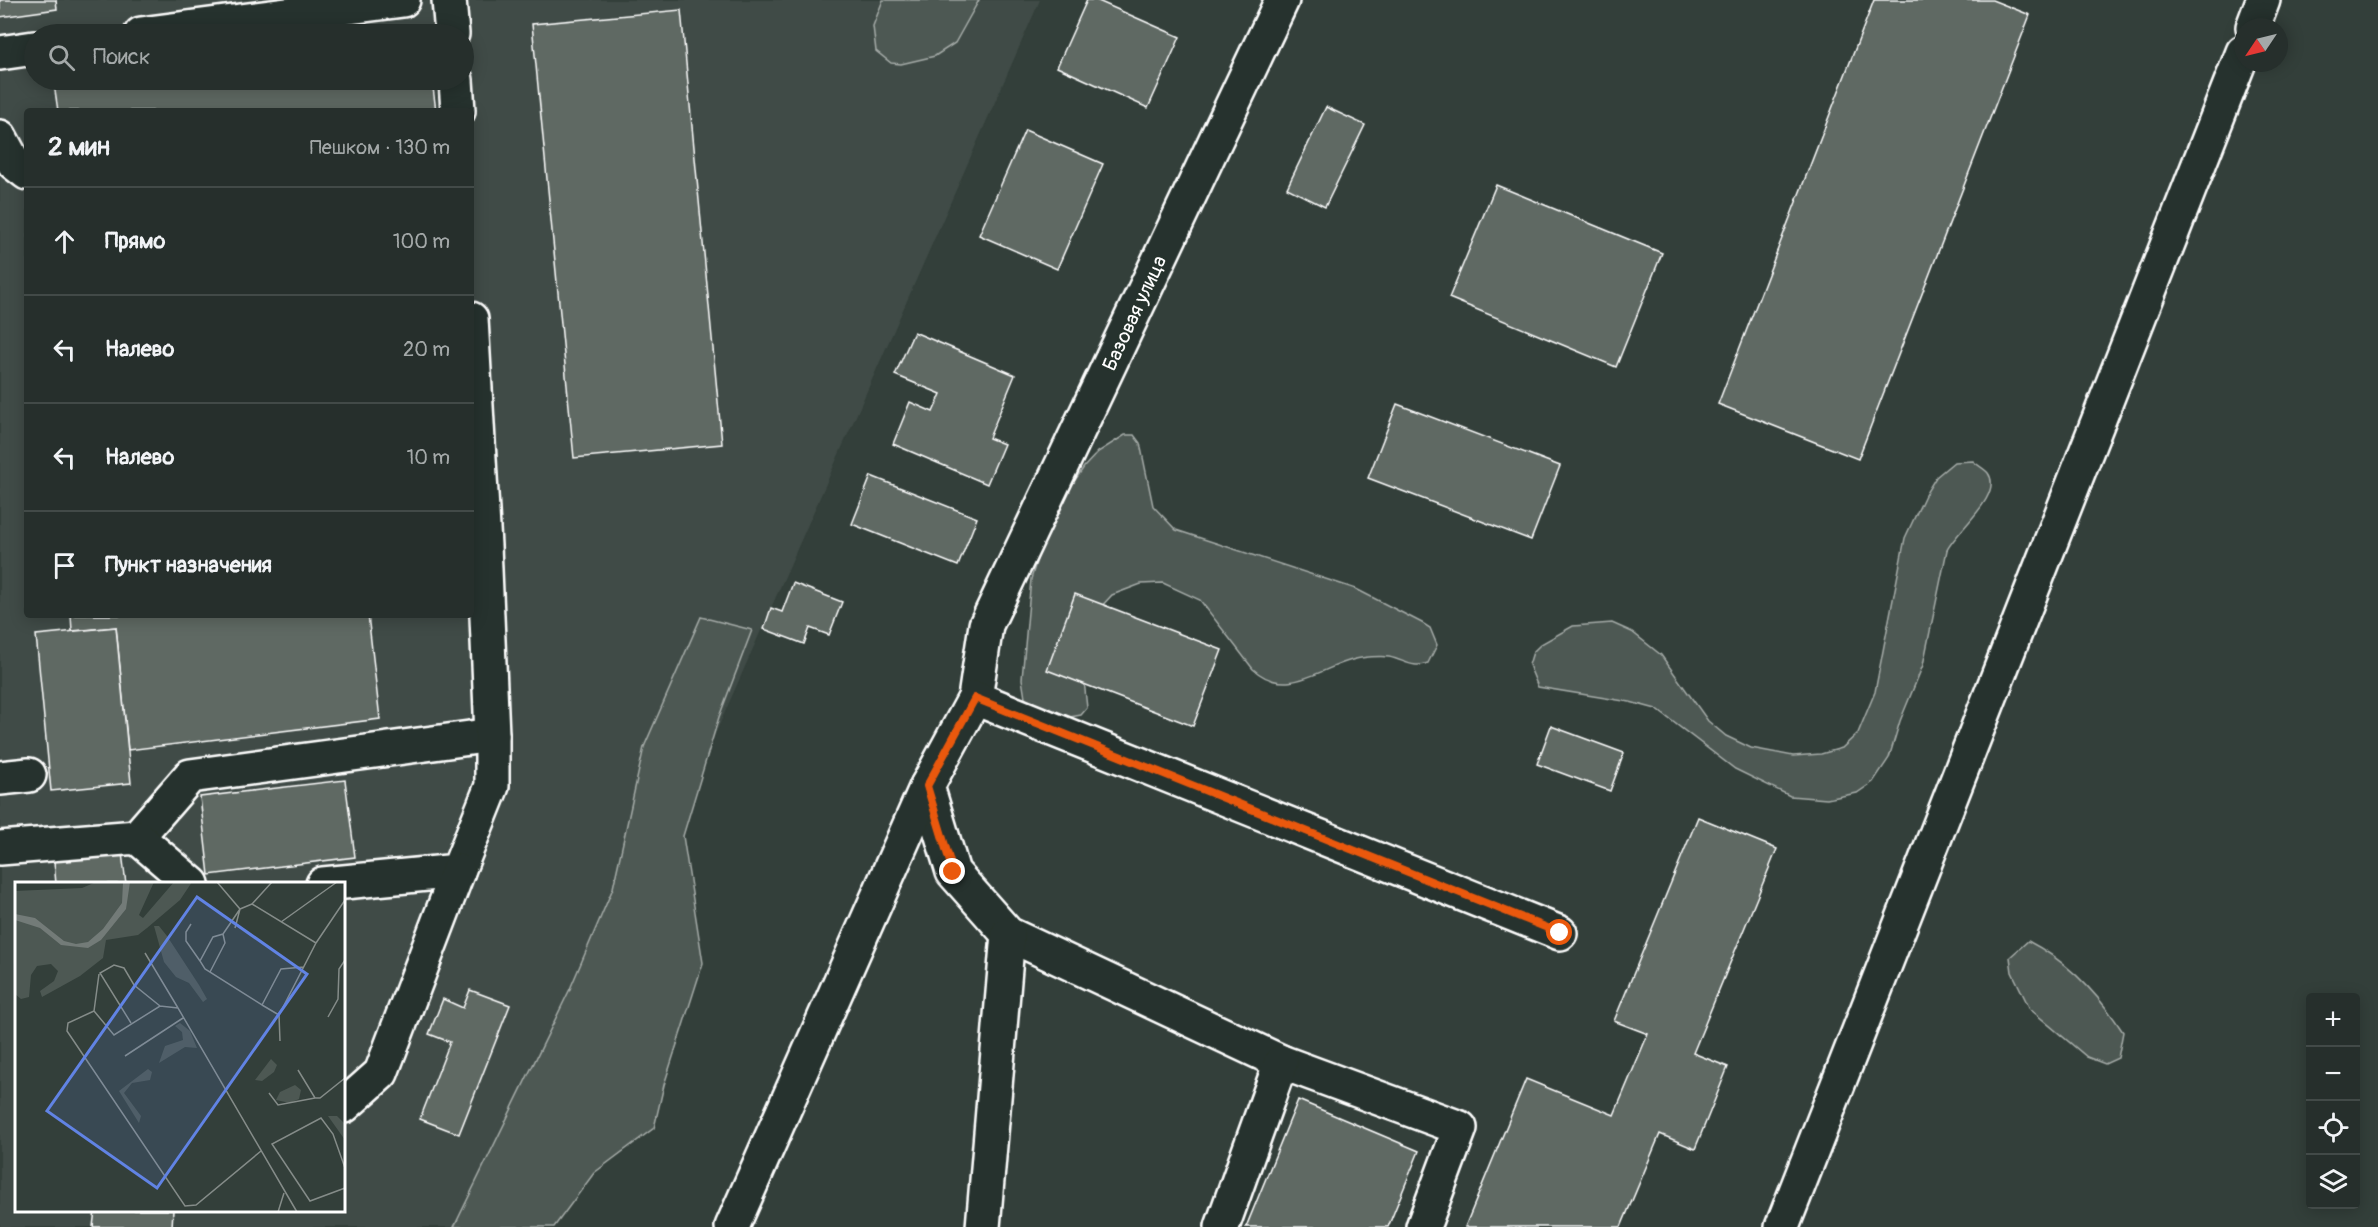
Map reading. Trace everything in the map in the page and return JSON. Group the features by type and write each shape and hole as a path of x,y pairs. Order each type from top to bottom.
{"street":[{"path":"218,24 403,0"},
{"path":"449,0 451,24"},
{"name":"Базовая улица","path":"975,698 986,625 1282,0"},
{"path":"2257,18 2264,0"},
{"path":"0,53 24,49"},
{"path":"1782,1227 2235,72"},
{"path":"457,90 458,108"},
{"path":"0,137 14,163 24,171"},
{"path":"345,1105 381,1073 492,786 492,735 474,378"},
{"path":"732,1227 927,786 975,698 1560,933"},
{"path":"0,848 137,837 190,776 492,735"},
{"path":"927,786 953,872 1008,934 1281,1062 1460,1128 1423,1227"},
{"path":"137,837 190,882"},
{"path":"344,882 458,871"},
{"path":"983,1227 1008,934"},
{"path":"1222,1227 1281,1062"}],"shaded area":[{"path":"0,0 1040,0 497,1227 0,1227"},
{"path":"883,0 979,0 955,43 935,56 901,64 891,63 876,51 873,26"},
{"path":"1125,435 1134,435 1140,443 1153,506 1176,530 1356,589 1422,623 1430,628 1437,645 1428,663 1418,665 1389,657 1368,657 1348,661 1294,681 1280,682 1267,678 1253,669 1200,600 1163,583 1141,584 1112,595 1084,625 1081,653 1087,708 1081,715 1059,719 1039,712 1025,698 1022,679 1031,579 1050,517 1084,467 1098,452"},
{"path":"1973,461 1988,473 1991,482 1990,492 1977,513 1947,550 1923,665 1900,721 1889,758 1873,782 1857,793 1827,799 1790,796 1735,769 1656,709 1630,702 1538,687 1529,665 1533,652 1541,644 1573,626 1612,623 1632,632 1661,655 1708,721 1726,736 1751,748 1793,756 1821,754 1842,748 1858,733 1875,692 1905,538 1936,477 1954,462"},
{"path":"701,617 752,630 719,717 683,836 703,963 664,1085 654,1128 594,1173 554,1227 454,1227 570,989 613,888 644,747"},
{"path":"2028,941 2056,958 2104,1005 2123,1032 2118,1058 2105,1064 2087,1057 2030,1009 2012,972 2010,957"}],"building":[{"path":"0,0 56,0 57,9 0,17"},
{"path":"1087,0 1096,0 1180,37 1148,108 1057,67"},
{"path":"1874,0 1992,0 2030,15 1858,459 1718,404"},
{"path":"681,10 722,444 574,458 532,24"},
{"path":"55,90 433,90 436,108 58,108"},
{"path":"1326,107 1365,125 1325,207 1287,188"},
{"path":"1025,130 1103,164 1057,269 979,235"},
{"path":"1496,185 1662,253 1616,367 1449,298"},
{"path":"914,332 1015,375 989,438 1004,444 987,484 893,444 910,402 933,412 941,394 895,375"},
{"path":"1397,404 1560,466 1531,540 1368,478"},
{"path":"871,476 977,518 958,566 852,524"},
{"path":"793,583 842,602 829,635 810,628 804,644 764,629 771,608 782,612"},
{"path":"1075,594 1222,650 1193,726 1047,670"},
{"path":"71,618 368,618 380,719 128,750 116,627 72,631"},
{"path":"116,627 131,783 51,791 36,635"},
{"path":"1551,726 1624,753 1610,791 1537,764"},
{"path":"345,780 355,857 209,875 200,797"},
{"path":"1698,817 1777,849 1693,1053 1728,1067 1695,1149 1660,1134 1621,1227 1465,1227 1526,1079 1614,1115 1648,1034 1614,1021"},
{"path":"122,853 126,882 56,882 54,861"},
{"path":"470,990 510,1005 459,1134 420,1119 450,1042 429,1034 443,999 463,1008"},
{"path":"1298,1100 1419,1151 1388,1227 1246,1227"},
{"path":"95,1212 173,1212 172,1227 93,1227"}],"route":[{"path":"953,872 927,786 975,698 1560,933"}]}
